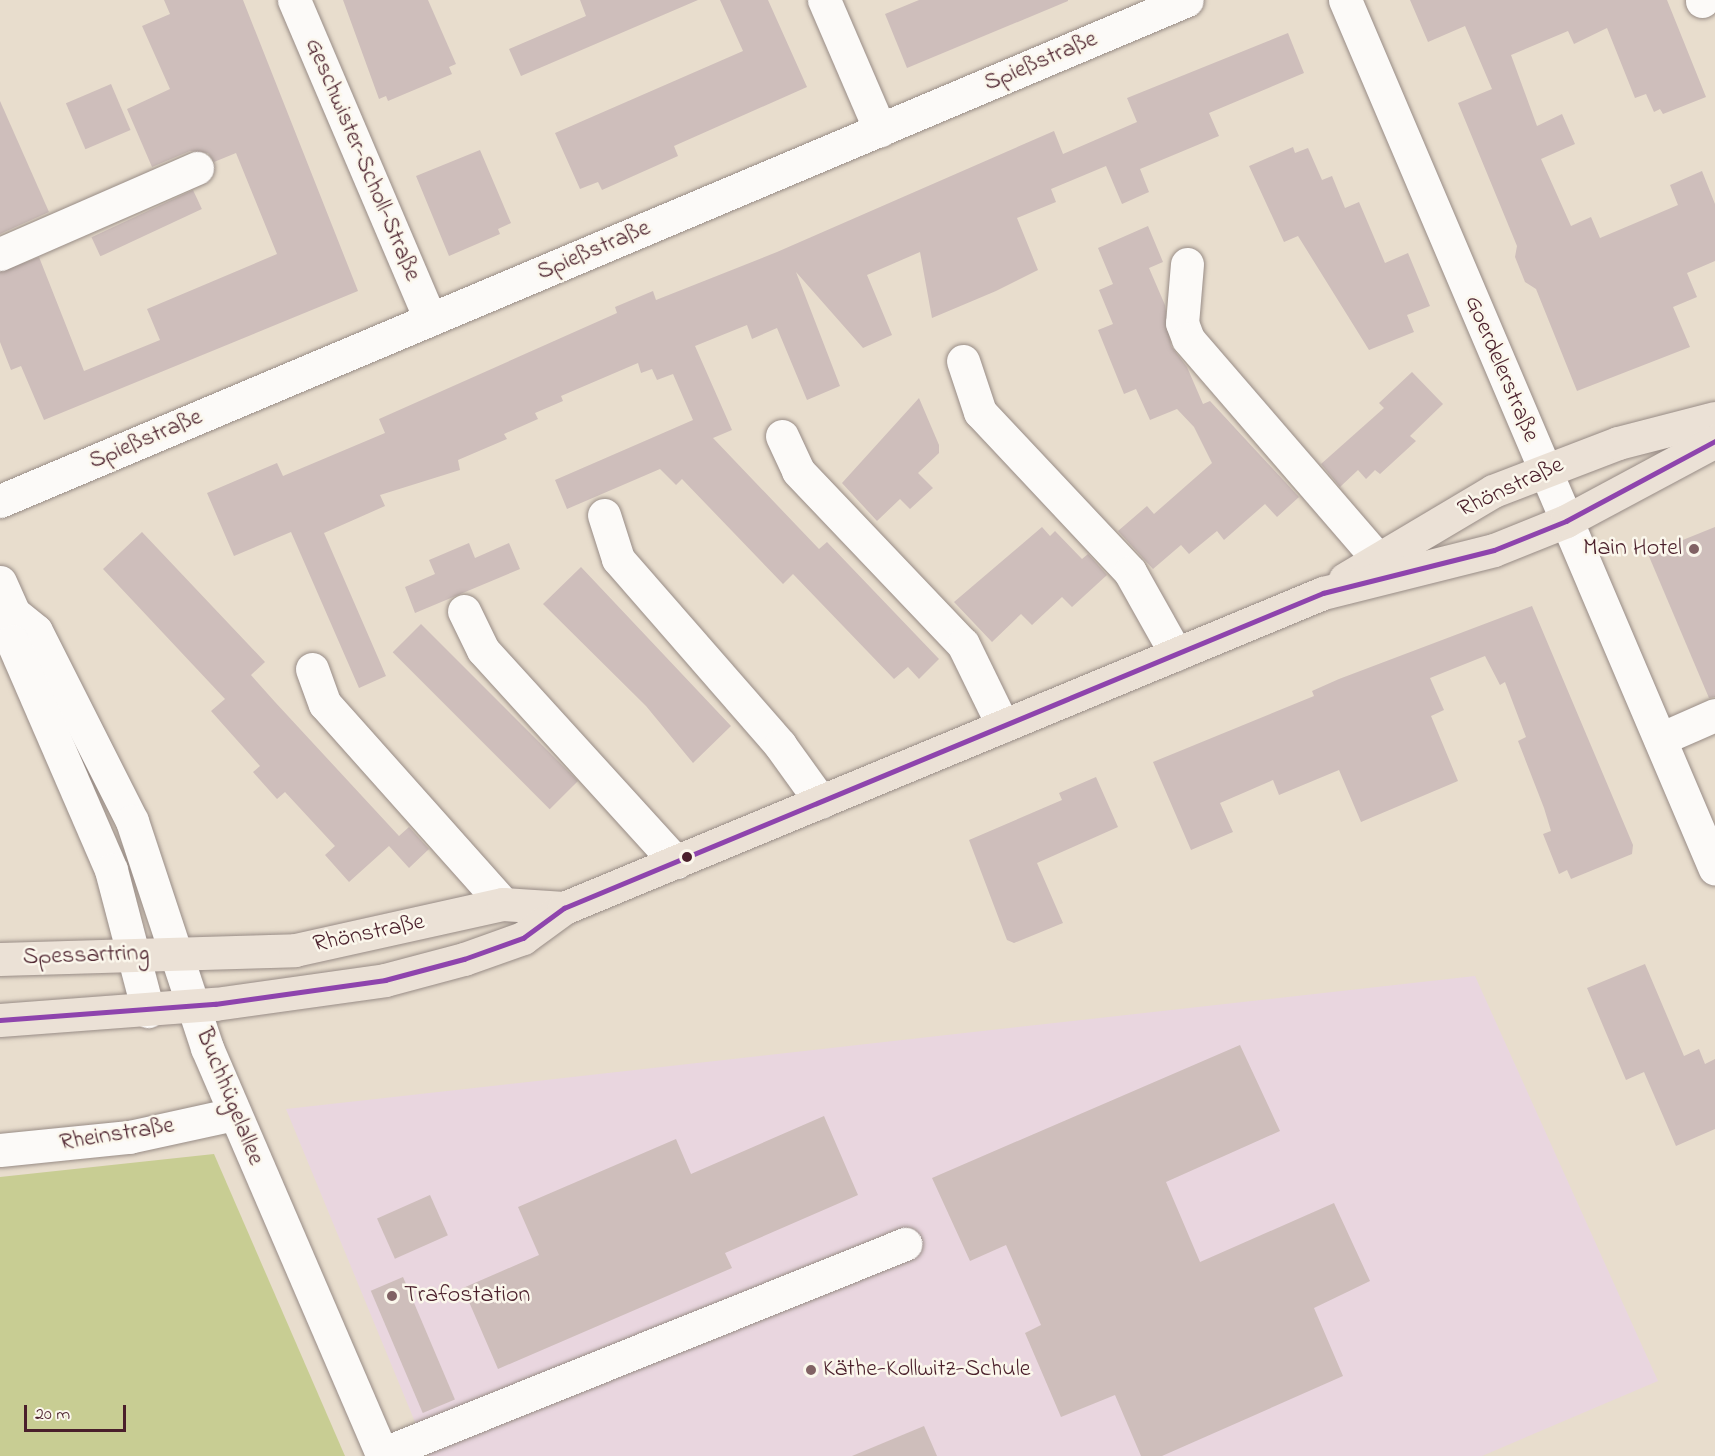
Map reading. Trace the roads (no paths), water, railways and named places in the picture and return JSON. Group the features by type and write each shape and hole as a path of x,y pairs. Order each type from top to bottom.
{"main road":[{"name":"Rhönstraße","path":"1323,593 1377,558 1493,491 1618,443 1715,418"},
{"name":"Rhönstraße","path":"147,1011 385,980 523,938 564,908 1323,593 1494,550 1566,521 1715,441"},
{"name":"Rhönstraße","path":"172,952 295,950 503,904 564,908"},
{"name":"Spessartring","path":"0,959 172,952"},
{"path":"0,1020 147,1011"}],"street":[{"name":"Geschwister-Scholl-Straße","path":"294,0 430,319"},
{"path":"824,0 880,130"},
{"name":"Spießstraße","path":"0,501 1187,0"},
{"name":"Goerdelerstraße","path":"1345,0 1715,869"},
{"path":"0,254 197,168"},
{"path":"1187,264 1182,323 1188,339 1377,558"},
{"path":"963,361 980,412 1130,572 1176,654"},
{"path":"782,436 798,471 963,644 1003,726"},
{"path":"604,515 618,559 780,745 821,801"},
{"name":"Buchhügelallee","path":"0,582 14,613 36,631 132,821 172,952 234,1114 383,1455"},
{"path":"464,611 483,650 676,862"},
{"name":"Buchhügelallee","path":"14,613 12,641 15,676 111,870 147,1011"},
{"path":"312,669 325,704 503,904"},
{"path":"1660,739 1715,716"},
{"name":"Rheinstraße","path":"0,1150 129,1137 234,1114"},
{"path":"383,1455 905,1244"}],"place":[{"name":"Main Hotel","path":"1694,549"},
{"name":"Trafostation","path":"392,1296"},
{"name":"Käthe-Kollwitz-Schule","path":"811,1370"}]}
